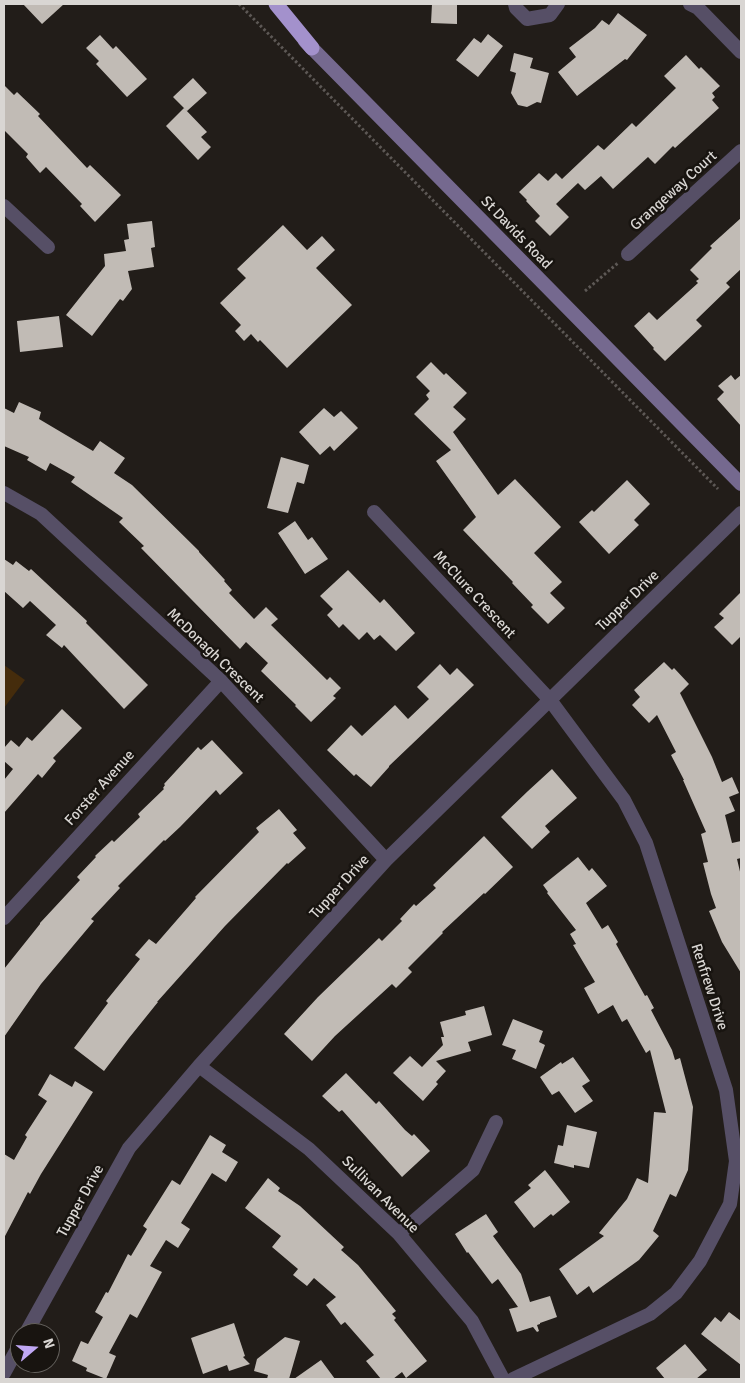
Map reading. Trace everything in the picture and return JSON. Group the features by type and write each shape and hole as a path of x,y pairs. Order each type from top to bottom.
{"highway":[{"path":"276,4 312,48"}],"main road":[{"name":"St Davids Road","path":"267,4 741,484"}],"street":[{"path":"515,4 516,8 527,19 550,14 558,4"},
{"path":"690,4 698,8 741,52"},
{"name":"Grangeway Court","path":"628,254 741,151"},
{"path":"4,206 48,247"},
{"name":"McDonagh Crescent","path":"4,493 41,514 221,681 386,860"},
{"name":"McClure Crescent","path":"374,512 550,700"},
{"name":"Tupper Drive","path":"32,1323 130,1148 199,1066 386,860 741,513"},
{"name":"Forster Avenue","path":"4,918 221,681"},
{"name":"Renfrew Drive","path":"512,1379 650,1314 676,1292 736,1206 736,1161 726,1090 646,843 624,800 550,700"},
{"name":"Sullivan Avenue","path":"199,1066 309,1149 399,1234 472,1321 502,1379"},
{"path":"399,1234 473,1170 496,1122"}],"path":[{"path":"239,4 718,489"},
{"path":"585,291 628,254"}],"shaded area":[{"path":"4,665 25,680 4,708"}],"building":[{"path":"23,4 64,4 42,24"},
{"path":"432,4 457,4 457,24 431,23"},
{"path":"618,13 647,35 627,60 625,59 577,96 558,72 576,57 569,48 595,28 602,20 609,25"},
{"path":"488,34 503,46 478,77 456,60 474,38 481,43"},
{"path":"100,35 113,49 116,46 147,79 127,97 96,64 99,61 86,48"},
{"path":"514,53 533,58 530,68 549,73 541,103 537,102 527,107 518,105 511,93 516,73 510,71"},
{"path":"686,55 699,69 701,67 720,86 712,93 715,97 712,100 719,108 675,148 673,146 655,164 648,157 613,189 601,176 585,190 578,183 556,204 569,217 550,236 535,221 540,216 519,192 539,173 548,181 556,173 562,179 598,145 604,150 632,123 636,127 676,88 664,76"},
{"path":"193,78 207,93 187,111 173,97"},
{"path":"4,85 14,95 17,92 40,114 38,116 87,168 90,165 121,195 95,222 80,206 82,204 46,167 40,173 26,157 28,154 4,130"},
{"path":"184,108 207,132 201,137 211,147 198,160 166,126"},
{"path":"741,218 741,269 726,283 730,287 696,320 702,326 665,361 634,326 649,312 657,320 698,283 696,281 699,279 690,270 712,248 710,246"},
{"path":"152,221 155,247 151,248 154,267 128,271 132,289 123,301 120,299 92,336 66,315 105,266 104,254 126,251 124,240 129,239 127,224"},
{"path":"283,225 307,250 322,236 335,250 316,268 352,305 287,368 260,340 258,342 251,334 244,341 235,331 241,325 220,303 246,278 237,269"},
{"path":"59,316 63,347 20,352 17,321"},
{"path":"431,362 467,393 453,407 466,419 453,432 498,495 515,479 561,527 534,553 562,582 550,593 565,608 548,624 531,607 533,605 513,582 463,530 476,517 436,461 451,450 414,414 429,399 426,395 430,391 416,377"},
{"path":"731,375 735,380 741,375 741,426 717,399 724,392 718,386"},
{"path":"19,402 41,412 39,419 93,451 100,441 125,458 114,473 132,485 199,551 225,580 232,590 229,593 254,619 266,607 278,619 271,625 327,680 330,677 341,688 333,696 336,698 311,722 261,671 268,663 246,642 240,649 141,548 144,546 119,522 123,518 71,482 75,477 50,463 46,471 27,460 29,457 4,446 4,408 14,413"},
{"path":"324,408 334,417 341,411 358,428 334,451 330,446 320,455 299,432"},
{"path":"281,457 309,465 304,484 297,482 288,513 267,508"},
{"path":"627,480 650,504 634,520 639,525 609,554 579,522 592,510 594,512"},
{"path":"295,521 308,540 312,537 328,559 305,574 278,533"},
{"path":"4,559 13,565 16,561 29,571 31,569 87,621 86,623 148,685 124,709 64,645 62,648 46,635 56,625 30,601 23,608 4,591"},
{"path":"348,570 380,603 384,599 415,633 396,651 380,635 374,640 367,632 359,640 343,624 339,628 327,615 333,609 320,596"},
{"path":"741,592 741,636 732,645 714,627 724,618 719,614"},
{"path":"664,662 672,670 674,668 689,684 680,693 712,757 722,782 732,777 739,793 729,797 735,811 725,815 732,843 741,841 741,858 737,859 741,876 741,973 722,942 709,911 716,908 703,863 708,862 701,834 706,832 671,755 676,752 657,715 649,723 632,705 640,697 634,690"},
{"path":"440,664 450,675 457,668 474,685 389,766 371,787 356,774 354,776 327,750 351,725 362,736 395,705 408,719 429,699 417,687"},
{"path":"62,709 82,728 53,758 56,761 42,778 38,774 4,813 4,780 13,769 4,761 4,748 11,740 19,747 27,737 32,741"},
{"path":"212,740 243,773 220,795 216,790 118,886 120,888 91,919 94,921 41,984 4,1037 4,969 40,923 80,880 77,877 95,856 112,840 114,842 140,817 138,814 164,789 164,784 198,747 201,750"},
{"path":"552,769 577,798 545,826 550,832 532,849 501,817"},
{"path":"279,809 297,830 293,833 306,848 287,863 225,926 157,1002 104,1071 74,1048 108,1003 106,1001 140,959 135,955 149,939 156,944 195,897 259,832 256,828"},
{"path":"484,836 513,867 442,932 408,968 412,972 396,988 392,984 335,1036 312,1061 284,1034 318,997 379,938 382,941 402,921 400,919 414,904 416,906 436,888 433,885"},
{"path":"578,857 589,871 592,868 607,886 586,903 602,929 608,925 618,942 616,944 645,996 647,995 654,1008 651,1010 672,1050 675,1060 680,1058 693,1107 688,1170 676,1197 670,1194 653,1231 659,1236 639,1260 593,1293 589,1286 577,1295 559,1269 604,1236 599,1233 627,1199 637,1178 648,1183 654,1112 666,1113 650,1050 646,1053 627,1019 622,1022 613,1005 598,1014 584,988 595,982 573,945 576,944 570,934 576,930 547,893 543,885"},
{"path":"484,1006 492,1035 468,1042 471,1051 436,1061 446,1071 436,1082 438,1084 423,1101 393,1073 410,1056 422,1067 443,1045 441,1037 444,1037 440,1022 466,1015 465,1011"},
{"path":"513,1019 543,1031 539,1042 545,1045 536,1069 512,1059 516,1050 502,1045"},
{"path":"573,1057 590,1081 582,1086 593,1101 575,1113 559,1091 552,1095 540,1077 561,1062 562,1064"},
{"path":"346,1073 376,1104 379,1101 405,1130 412,1136 414,1134 430,1151 402,1177 342,1110 339,1112 322,1096"},
{"path":"50,1074 72,1087 75,1081 93,1092 30,1194 28,1192 4,1238 4,1154 14,1160 27,1137 25,1135 47,1101 38,1095"},
{"path":"567,1125 597,1132 589,1168 574,1165 574,1168 554,1163 558,1145 563,1146"},
{"path":"210,1135 226,1145 222,1152 238,1162 226,1182 212,1173 181,1223 190,1229 178,1248 166,1240 150,1266 162,1272 137,1318 130,1314 109,1353 116,1356 106,1379 86,1371 87,1368 72,1361 81,1341 88,1344 103,1317 95,1312 106,1292 108,1293 128,1254 131,1256 147,1229 143,1226 172,1180 180,1185"},
{"path":"545,1170 570,1202 534,1228 514,1202 531,1188 528,1185"},
{"path":"268,1178 280,1188 278,1191 300,1206 344,1247 341,1250 358,1265 396,1311 392,1314 396,1318 394,1320 427,1361 406,1378 402,1372 393,1379 381,1379 366,1361 374,1355 345,1322 341,1325 326,1305 336,1297 314,1278 307,1286 293,1275 298,1269 272,1247 281,1236 245,1208"},
{"path":"486,1214 498,1232 493,1236 521,1274 530,1302 550,1296 557,1317 537,1325 539,1331 537,1332 533,1327 517,1332 509,1309 518,1307 498,1279 492,1284 467,1253 455,1234"},
{"path":"729,1312 741,1321 741,1365 701,1334 715,1317 721,1322"},
{"path":"234,1323 245,1356 243,1357 250,1364 229,1371 227,1365 203,1374 191,1338"},
{"path":"285,1337 300,1341 289,1379 267,1379 268,1375 254,1371 257,1359"},
{"path":"685,1344 707,1370 696,1379 665,1379 656,1368"},
{"path":"321,1360 335,1379 294,1379"}]}
